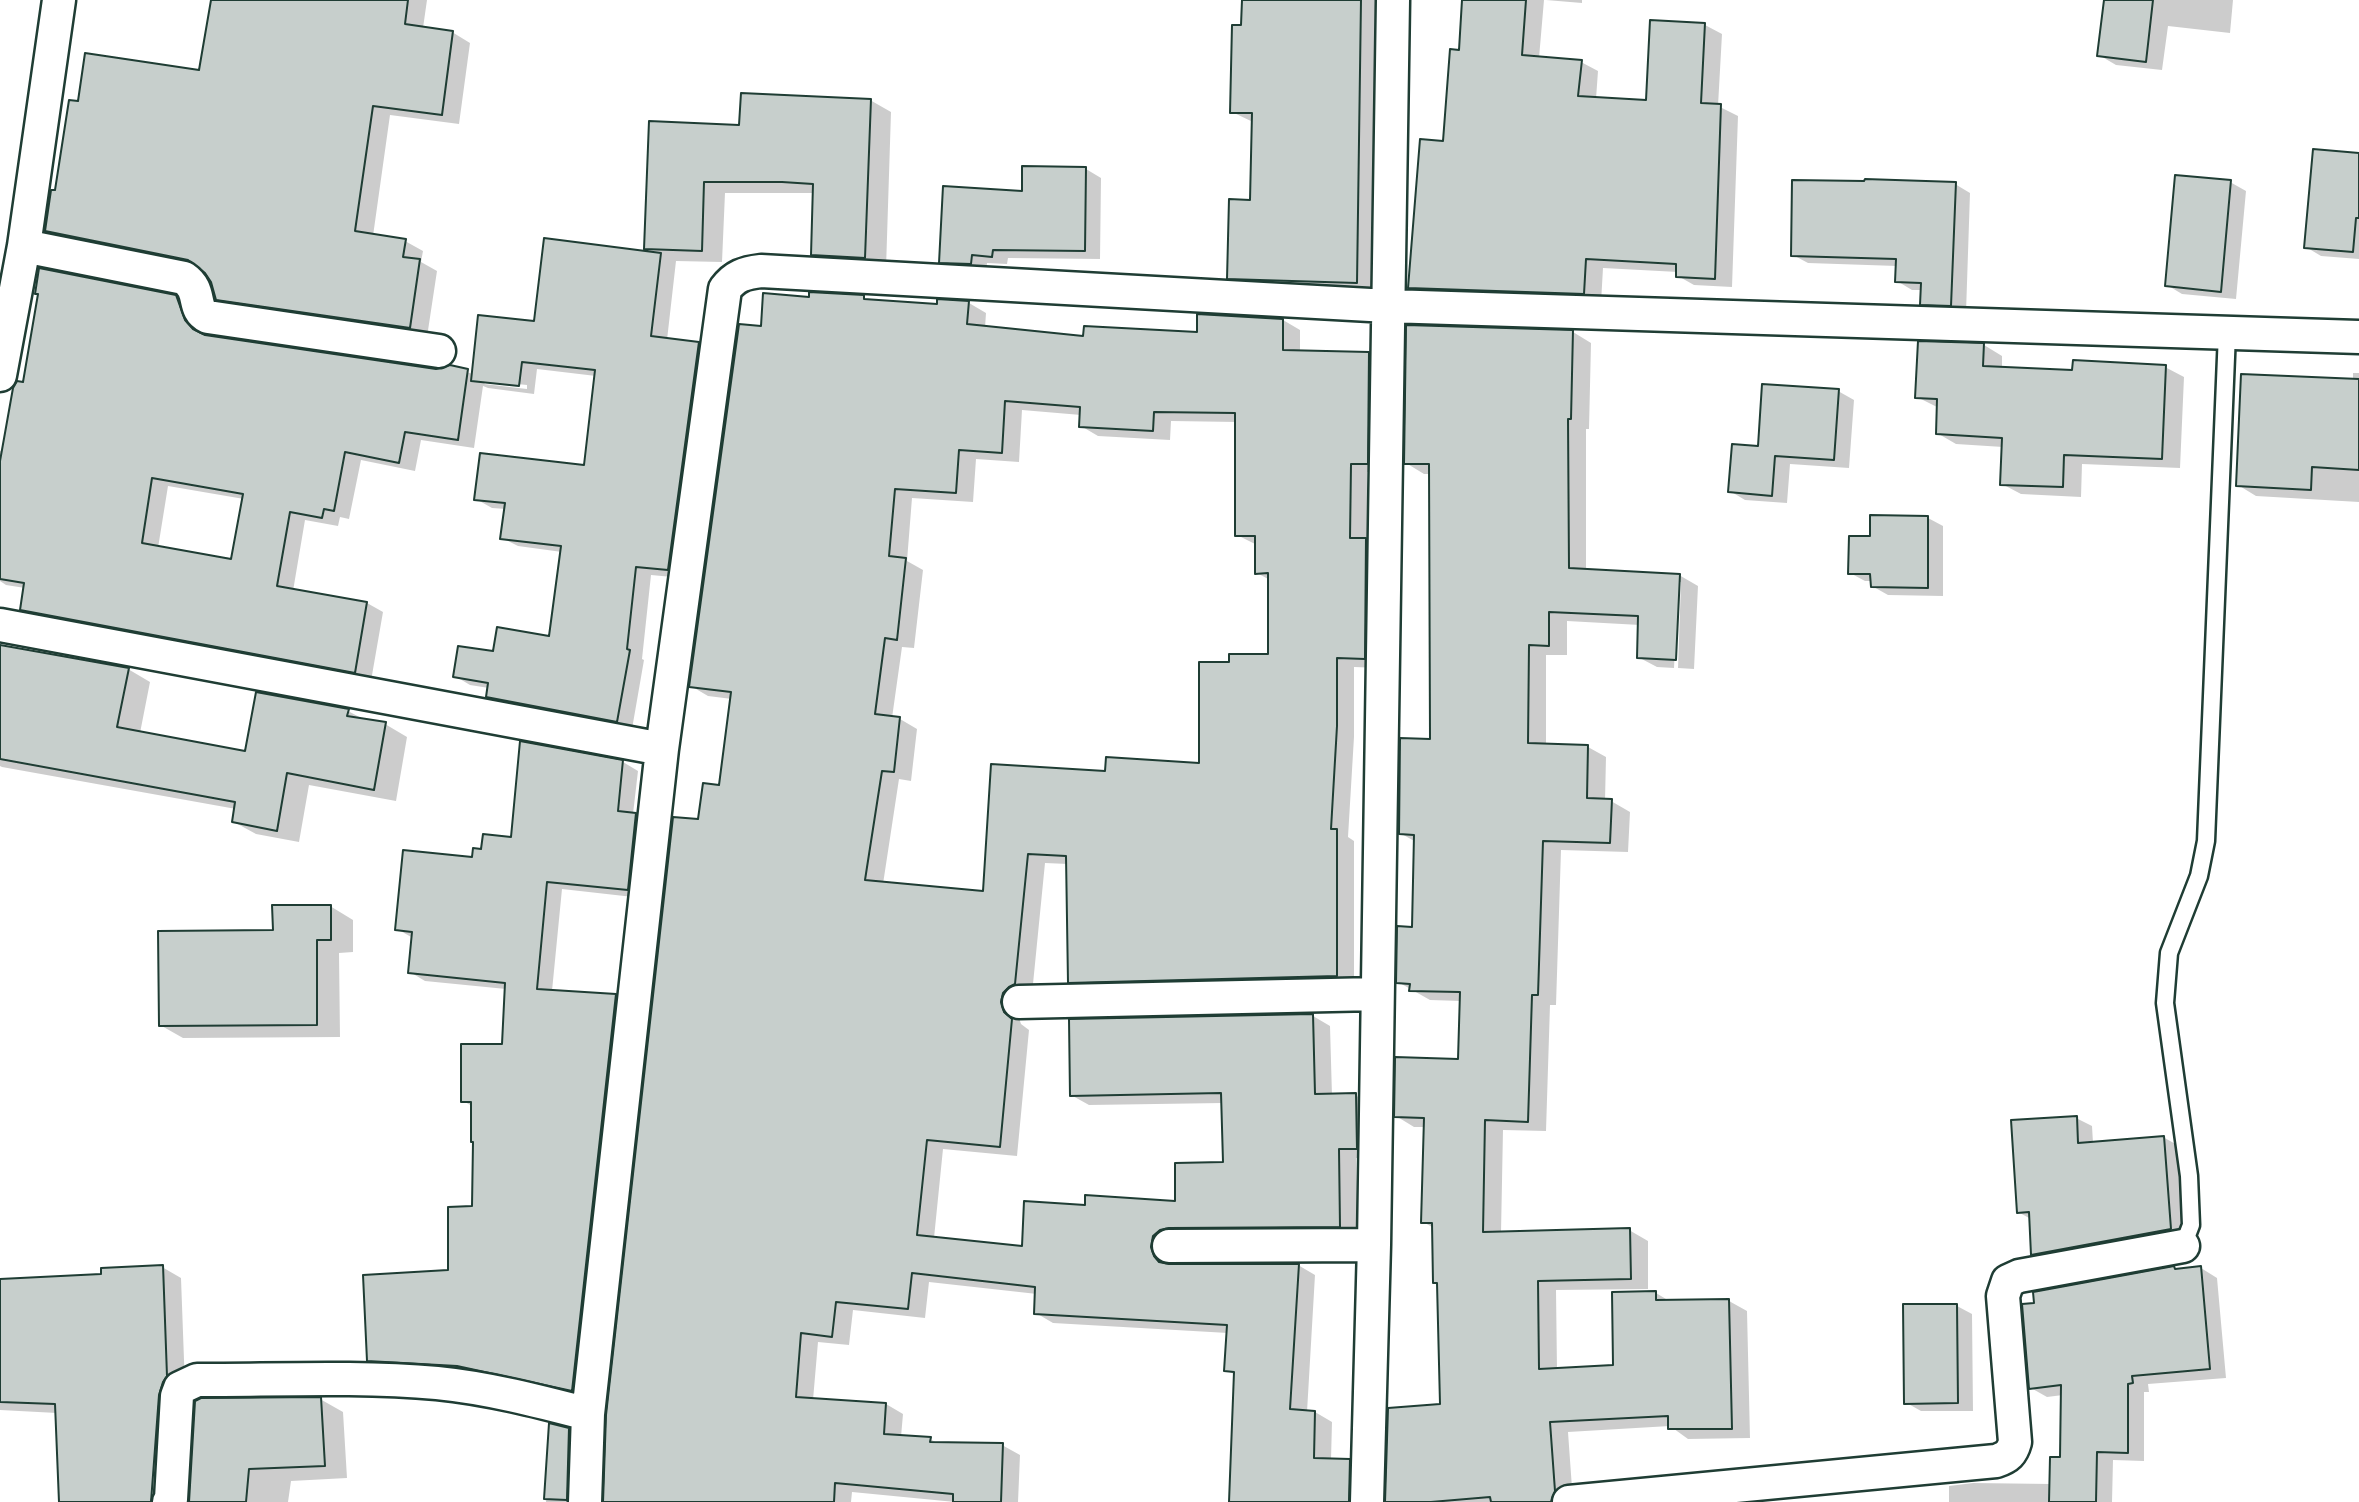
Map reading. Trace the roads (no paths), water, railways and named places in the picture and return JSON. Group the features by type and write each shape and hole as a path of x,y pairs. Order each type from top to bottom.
{"street":[{"path":"0,375 24,246 59,0"},
{"path":"1367,1502 1374,1245 1393,0"},
{"path":"24,246 184,278 196,289 198,308 208,317 439,351"},
{"path":"584,1502 588,1414 663,749 725,289 734,277 761,271 1388,306 2359,337"},
{"path":"0,625 663,749"},
{"path":"1019,1002 1376,994"},
{"path":"1169,1246 1374,1245"},
{"path":"1569,1502 2005,1458 2013,1452 2015,1442 2003,1296 2008,1281 2018,1276 2183,1246"},
{"path":"169,1502 177,1396 180,1388 197,1380 384,1380 436,1383 482,1389 588,1414"}],"lane":[{"path":"2183,1246 2191,1225 2189,1176 2165,1003 2169,953 2199,876 2206,841 2227,332"}]}
